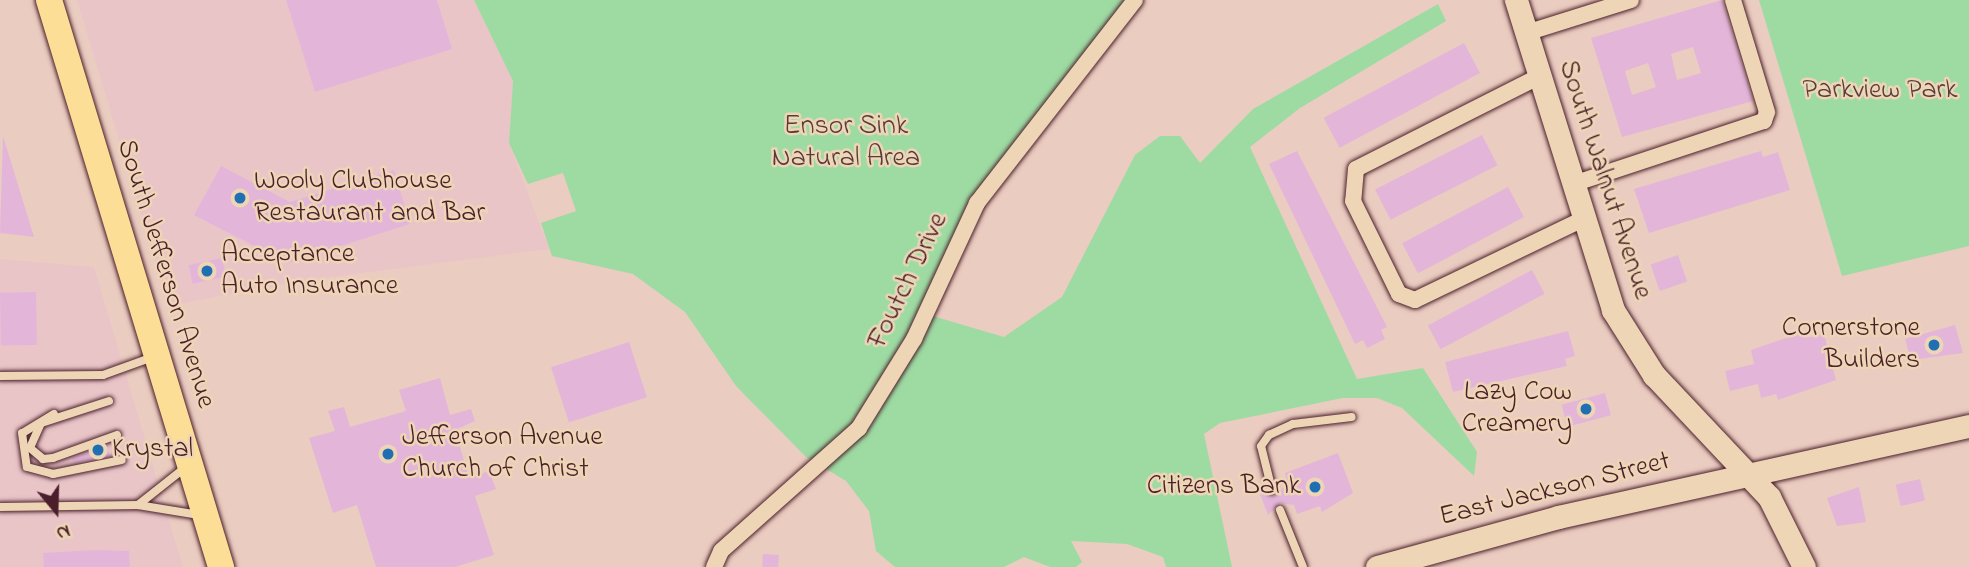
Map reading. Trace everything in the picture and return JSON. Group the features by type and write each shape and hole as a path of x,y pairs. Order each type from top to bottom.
{"main road":[{"name":"South Jefferson Avenue","path":"48,0 221,567"},
{"path":"203,567 205,516"}],"street":[{"name":"Foutch Drive","path":"714,567 720,551 859,428 914,340 976,203 1135,0"},
{"name":"South Walnut Avenue","path":"1516,0 1599,278 1632,347 1769,497 1804,567"},
{"path":"1526,33 1631,0"},
{"path":"1573,184 1764,121 1767,112 1733,0"},
{"path":"1540,76 1356,169 1353,201 1399,294 1415,300 1583,219"},
{"name":"East Jackson Street","path":"1377,567 1748,472 1969,426"}],"lane":[{"path":"0,376 103,375 156,355"},
{"path":"109,401 40,417 22,433 27,467 53,474 122,460"},
{"path":"60,414 33,430 34,455 53,458 117,435"},
{"path":"1272,490 1261,446 1269,435 1293,424 1352,417"},
{"path":"138,505 190,464"},
{"path":"0,507 138,505 205,516"},
{"path":"1280,510 1303,567"}],"shaded area":[{"path":"77,0 474,0 513,81 509,143 549,249 292,282 169,306"},
{"path":"0,259 94,267 183,567 0,567"}],"green space":[{"name":"Ensor Sink Natural Area","path":"474,0 1140,0 977,203 926,314 1004,337 1062,297 1135,155 1160,136 1180,136 1200,163 1253,109 1438,4 1446,21 1300,108 1250,147 1357,379 1423,368 1477,452 1474,476 1402,408 1377,398 1343,398 1220,423 1204,434 1232,567 1166,567 1163,557 1127,544 1071,541 1082,562 1076,567 1050,567 1024,557 1004,567 895,567 876,551 869,511 846,481 806,457 736,386 685,312 633,274 552,256 541,223 576,211 563,173 528,184 509,143 513,81"},
{"name":"Parkview Park","path":"1759,0 1969,0 1969,246 1842,276"}],"building":[{"path":"286,0 437,0 452,49 315,92"},
{"path":"1722,0 1753,101 1622,137 1591,38","holes":["1693,47 1701,73 1677,80 1671,54","1648,63 1656,87 1632,95 1625,71"]},
{"path":"1464,43 1480,73 1340,148 1324,118"},
{"path":"1482,135 1497,165 1391,220 1375,189"},
{"path":"3,136 34,237 0,233"},
{"path":"1297,151 1387,327 1381,330 1385,339 1367,348 1363,340 1355,344 1269,164"},
{"path":"1761,151 1763,157 1778,152 1790,190 1649,233 1634,189"},
{"path":"221,166 290,202 394,170 410,224 287,263 194,215"},
{"path":"1508,187 1524,217 1418,273 1402,243"},
{"path":"1678,255 1687,281 1660,291 1651,264"},
{"name":"Acceptance Auto Insurance","path":"222,258 226,277 193,284 189,265"},
{"path":"1532,270 1545,294 1440,349 1428,325"},
{"path":"36,292 37,345 1,346 0,293"},
{"name":"Cornerstone Builders","path":"1955,325 1963,353 1911,360 1905,339"},
{"path":"1568,331 1575,356 1565,359 1567,366 1453,392 1445,362"},
{"path":"1806,331 1807,338 1824,334 1836,380 1778,400 1776,394 1761,398 1758,384 1730,391 1725,371 1754,364 1751,350"},
{"path":"629,342 647,397 569,423 551,367"},
{"name":"Jefferson Avenue Church of Christ","path":"440,378 450,415 471,409 475,421 455,430 469,478 489,471 496,489 475,496 494,555 455,567 376,567 357,505 333,513 309,438 335,431 328,411 344,407 350,427 406,411 399,390"},
{"name":"Lazy Cow Creamery","path":"1605,393 1611,415 1567,427 1562,405"},
{"path":"106,446 110,456 74,463 72,458"},
{"name":"Citizens Bank","path":"1338,453 1353,493 1322,512 1320,506 1297,514 1294,505 1280,503 1268,515 1260,494 1274,496 1288,484 1285,473"},
{"path":"1920,479 1925,500 1901,506 1896,485"},
{"path":"1859,487 1866,522 1837,526 1827,498"},
{"path":"129,551 130,567 44,567 43,553"},
{"path":"763,554 779,555 778,567 762,567"}],"place":[{"name":"Wooly Clubhouse Restaurant and Bar","path":"240,198"},
{"name":"Acceptance Auto Insurance","path":"207,271"},
{"name":"Cornerstone Builders","path":"1934,345"},
{"name":"Lazy Cow Creamery","path":"1586,409"},
{"name":"Krystal","path":"98,450"},
{"name":"Jefferson Avenue Church of Christ","path":"388,454"},
{"name":"Citizens Bank","path":"1315,487"}]}
